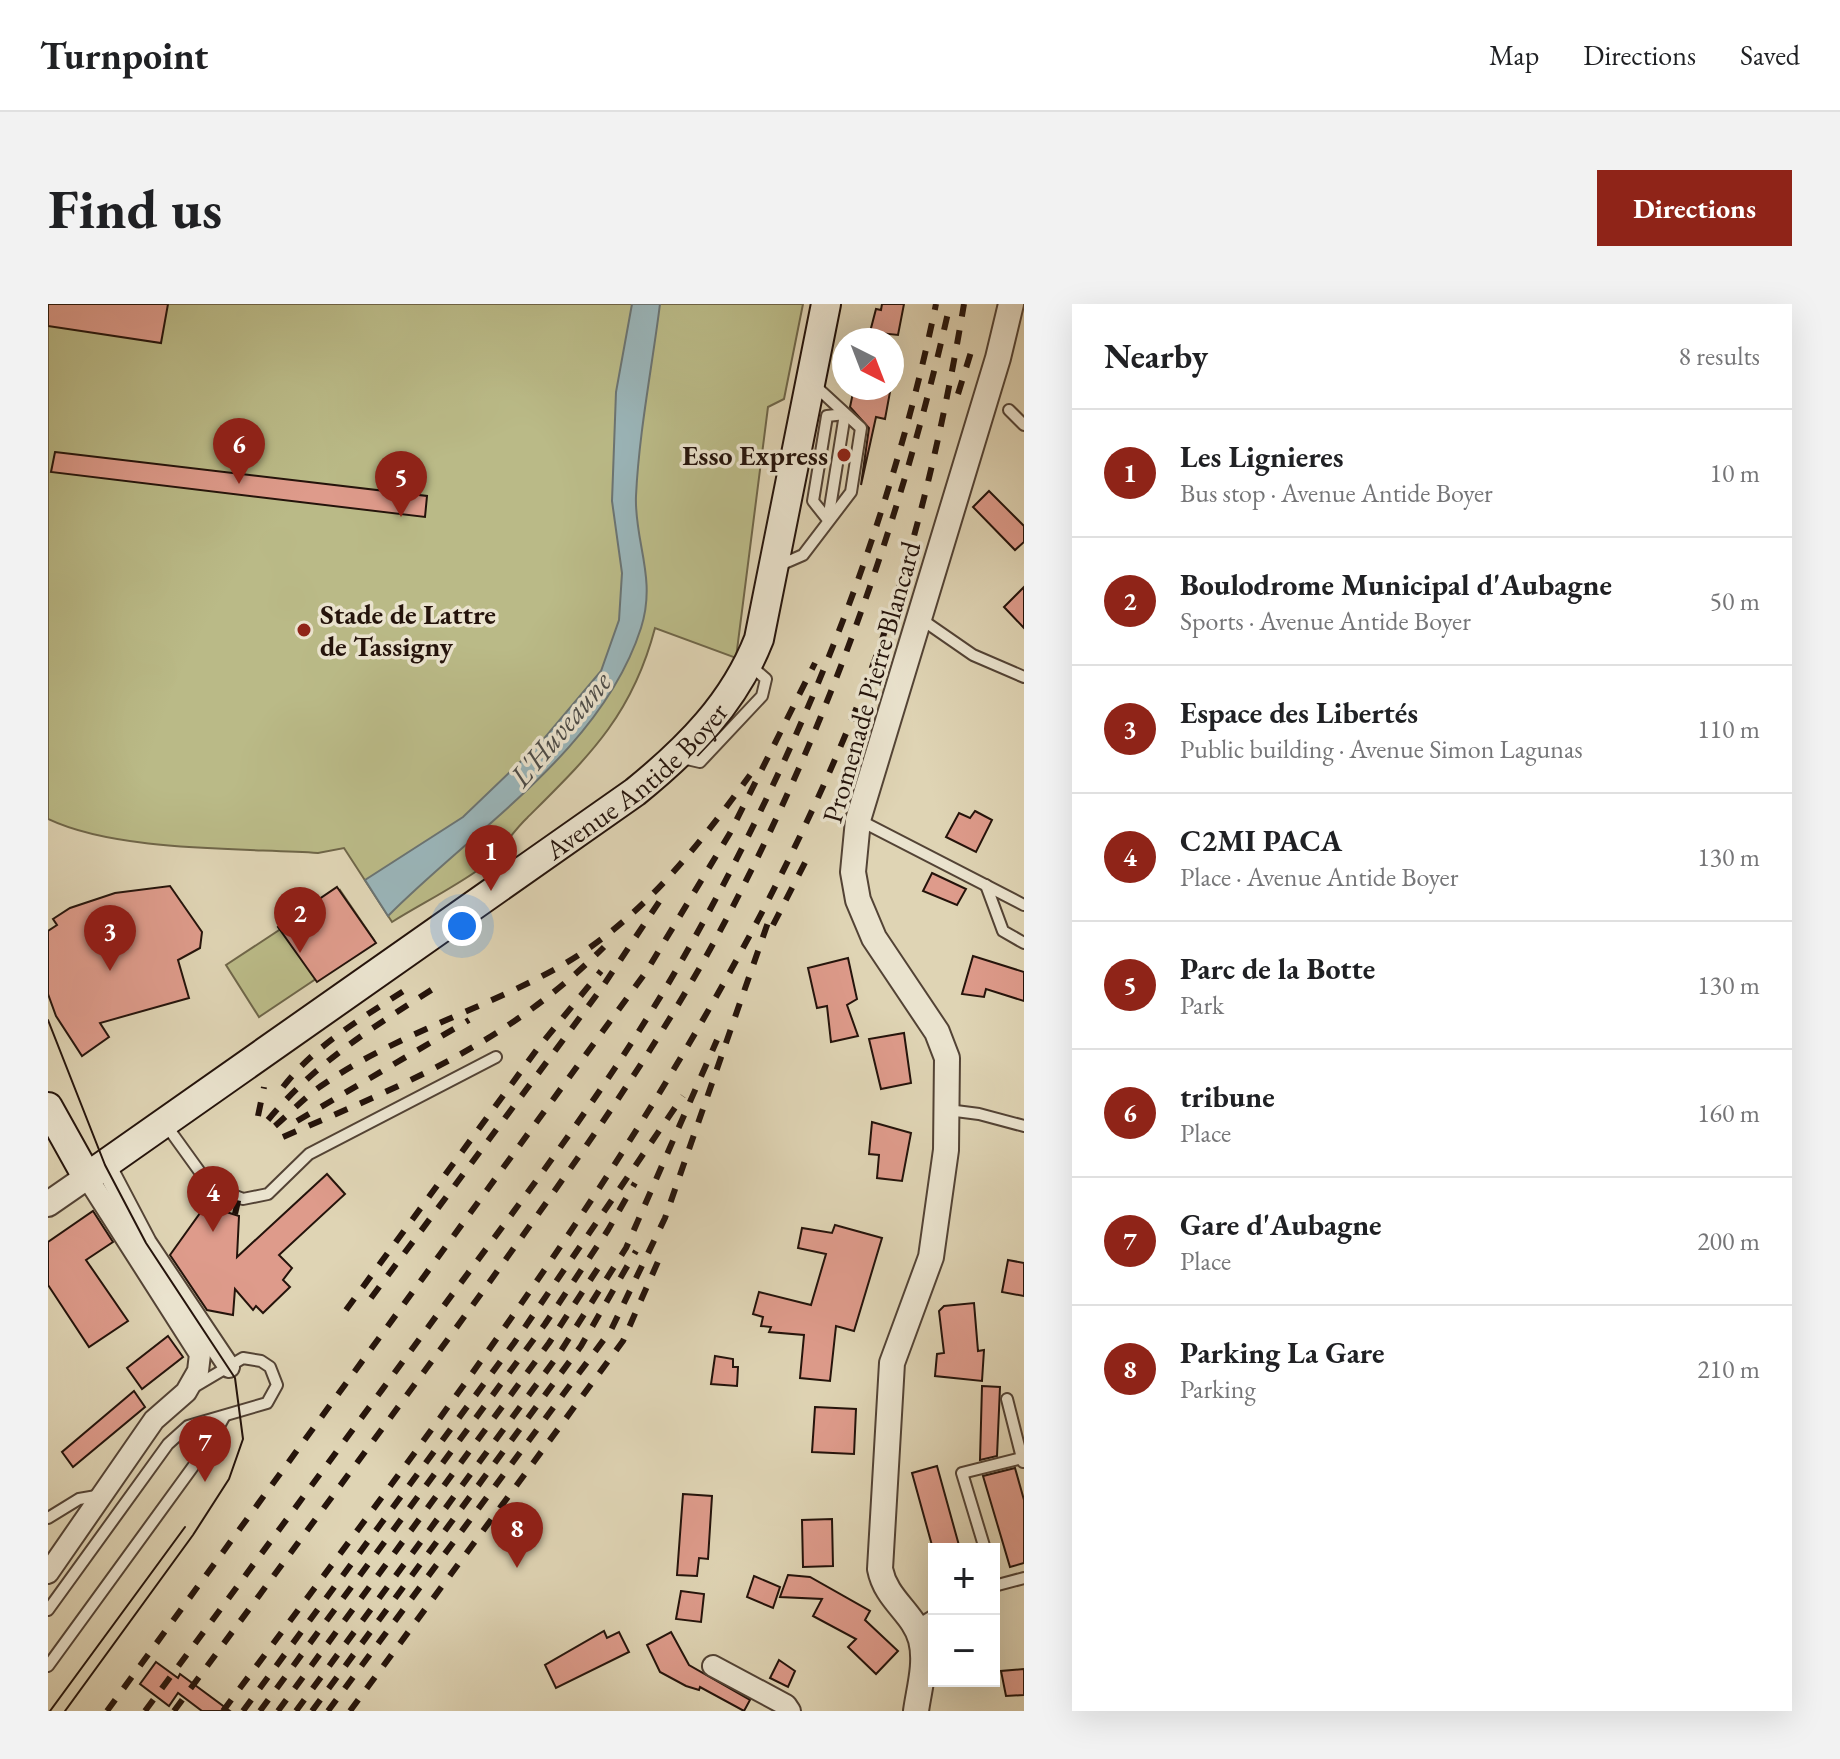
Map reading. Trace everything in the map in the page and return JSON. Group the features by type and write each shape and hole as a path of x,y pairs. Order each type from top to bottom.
{"main road":[{"name":"Avenue Antide Boyer","path":"96,1171 166,1125 635,792 677,756 729,699 759,639 826,304"},
{"path":"48,1107 96,1171"}],"street":[{"name":"Promenade Pierre Blancard","path":"916,1711 923,1663 921,1640 924,1621 884,1587 880,1569 892,1363 931,1257 941,1198 948,1110 947,1058 943,1044 874,938 858,900 853,872 858,820 998,358 1011,304"},
{"name":"Avenue Antide Boyer","path":"48,1204 96,1171"},
{"path":"96,1171 229,1367"},
{"path":"48,1573 154,1420 186,1392 198,1371 200,1354 96,1171"},
{"path":"713,1666 786,1705 790,1711"}],"lane":[{"path":"774,567 803,555 851,492 861,428 811,381"},
{"path":"1009,410 1024,425"},
{"path":"828,520 845,414"},
{"path":"828,520 813,501 827,416 845,414"},
{"path":"919,618 973,655 1024,677"},
{"path":"858,820 1024,905"},
{"path":"986,885 1003,931 1024,943"},
{"path":"166,1125 210,1186 243,1199 268,1194 309,1154 496,1057"},
{"path":"948,1110 979,1114 1024,1126"},
{"path":"48,1610 168,1444 188,1426 267,1403 277,1385 275,1374 261,1361 243,1358 186,1392"},
{"path":"983,1543 962,1473 1023,1461 1007,1399"},
{"path":"48,1666 208,1446 224,1417"},
{"path":"48,1518 79,1499 104,1495"},
{"path":"1000,1583 1024,1578"}],"green space":[{"path":"48,304 803,304 784,399 768,407 736,658 655,628 634,686 606,733 589,754 487,863 392,922 344,848 318,853 143,843 76,830 48,819"},
{"path":"340,890 374,940 259,1017 226,965"}],"water":[{"name":"L'Huveaune","path":"632,304 660,304 636,496 647,593 641,628 622,672 597,712 566,750 496,819 388,916 365,880 463,817 542,741 601,671 619,620 622,573 612,501 616,392"}],"building":[{"path":"48,304 168,304 161,343 48,326"},
{"path":"882,304 904,304 899,328 871,328 876,309 881,310"},
{"path":"851,400 889,400 885,419 876,417 861,485 869,428 850,407"},
{"path":"55,452 427,496 425,517 51,472"},
{"path":"989,491 1024,526 1024,542 1015,550 973,507"},
{"path":"1024,587 1024,628 1004,607"},
{"path":"975,811 992,820 976,852 946,837 959,813 970,818"},
{"path":"932,873 966,889 957,905 923,891"},
{"path":"170,886 202,932 200,948 178,960 189,998 100,1023 109,1037 82,1056 56,1016 48,994 48,931 57,925 53,919 70,908 115,893"},
{"path":"337,887 376,943 317,982 278,927"},
{"path":"973,956 1024,972 1024,1001 986,989 984,997 962,994"},
{"path":"848,958 857,999 847,1005 858,1036 831,1042 827,1006 817,1008 808,968"},
{"path":"904,1033 911,1083 881,1089 869,1039"},
{"path":"872,1122 911,1133 902,1181 877,1178 879,1155 869,1154"},
{"path":"327,1174 345,1194 279,1255 292,1268 283,1280 290,1287 263,1313 256,1306 253,1310 235,1289 233,1315 207,1310 170,1255 208,1202 217,1209 239,1216 237,1257"},
{"path":"93,1211 113,1242 86,1260 128,1321 89,1347 48,1285 48,1242"},
{"path":"835,1225 882,1238 854,1331 836,1326 830,1381 800,1378 804,1335 769,1332 771,1327 761,1326 763,1317 753,1314 759,1292 811,1305 826,1254 798,1248 802,1228 832,1233"},
{"path":"1008,1260 1024,1263 1024,1296 1002,1292"},
{"path":"974,1303 978,1351 984,1350 982,1381 935,1376 937,1354 944,1353 939,1311 944,1306"},
{"path":"168,1336 183,1357 142,1389 127,1368"},
{"path":"715,1356 733,1359 733,1367 738,1367 737,1386 711,1384"},
{"path":"982,1386 1000,1387 997,1456 980,1460"},
{"path":"134,1391 145,1407 73,1467 62,1452"},
{"path":"815,1407 856,1409 854,1454 812,1452"},
{"path":"937,1466 958,1543 931,1543 912,1473"},
{"path":"1015,1468 1024,1500 1024,1563 1010,1567 983,1476"},
{"path":"683,1494 712,1496 708,1559 699,1558 697,1576 677,1575"},
{"path":"832,1519 833,1566 803,1567 802,1520"},
{"path":"788,1575 810,1577 870,1611 865,1620 898,1651 876,1674 848,1647 856,1639 813,1616 822,1599 780,1597"},
{"path":"754,1576 780,1587 773,1608 747,1597"},
{"path":"681,1591 704,1594 701,1622 676,1619"},
{"path":"604,1631 607,1638 619,1632 629,1652 556,1688 545,1665"},
{"path":"671,1632 689,1665 750,1700 744,1711 700,1687 699,1690 686,1686 660,1672 647,1645"},
{"path":"779,1660 795,1671 788,1687 770,1678"},
{"path":"156,1662 178,1678 180,1674 230,1711 202,1711 178,1693 169,1706 140,1684"},
{"path":"1024,1669 1024,1695 1006,1696 1001,1671"}],"tram line":[{"path":"48,1020 105,1165 146,1243 235,1378 243,1439 229,1479 193,1535 65,1711"},
{"path":"50,1711 185,1527"}],"railway":[{"path":"145,1711 572,1130 636,1035 695,937 773,786 840,630 894,469 936,304"},
{"path":"174,1711 574,1164 660,1034 713,944 789,791 854,632 907,470 950,304"},
{"path":"223,1711 398,1476 567,1236 647,1113 721,987 790,858 850,724 888,622 932,465 964,304"},
{"path":"958,394 971,352"},
{"path":"107,1711 646,972 730,833 815,663"},
{"path":"275,1126 315,1090 349,1068 408,1037 530,982 588,949 665,882 750,775"},
{"path":"773,925 811,851"},
{"path":"371,1298 601,989 665,893"},
{"path":"328,1711 611,1330 665,1218 772,911"},
{"path":"283,1137 413,1079 492,1035 568,981 604,947"},
{"path":"346,1310 538,1048 601,971"},
{"path":"268,1120 327,1062 439,985"},
{"path":"283,1087 327,1044 411,986"},
{"path":"297,1121 469,1020"},
{"path":"296,1711 559,1354 626,1248 717,1040"},
{"path":"258,1116 264,1087"},
{"path":"243,1711 514,1343 683,1096"},
{"path":"260,1711 545,1324 608,1230 635,1183"},
{"path":"223,1210 232,1186"},
{"path":"235,1214 241,1188"},
{"path":"312,1711 581,1346 636,1251"},
{"path":"350,1711 623,1341 660,1257"},
{"path":"278,1711 549,1343 604,1259"}],"place":[{"name":"Esso Express","path":"844,455"},
{"name":"tribune","path":"239,484"},
{"name":"Parc de la Botte","path":"401,517"},
{"name":"Stade de Lattre de Tassigny","path":"304,630"},
{"name":"Les Lignieres","path":"491,891"},
{"name":"Boulodrome Municipal d'Aubagne","path":"300,953"},
{"name":"Espace des Libertés","path":"110,971"},
{"name":"C2MI PACA","path":"213,1232"},
{"name":"Gare d'Aubagne","path":"205,1482"},
{"name":"Parking La Gare","path":"517,1568"}]}
